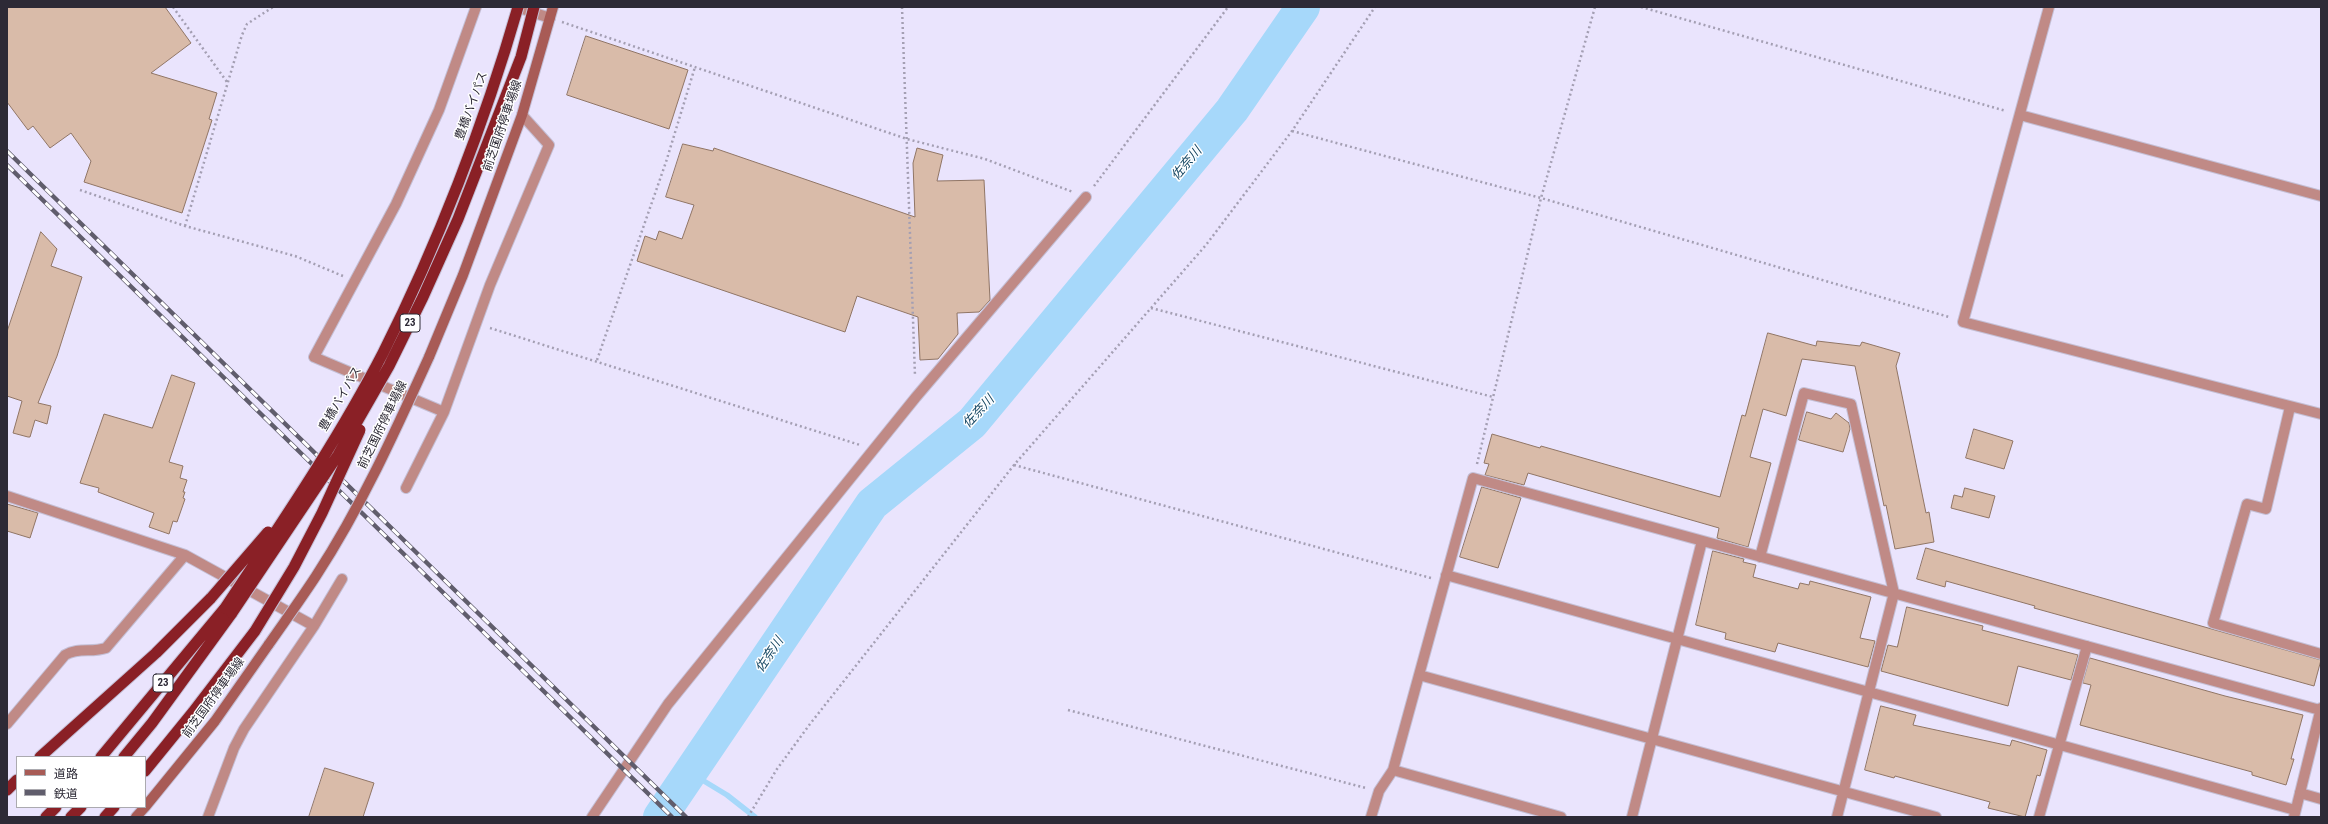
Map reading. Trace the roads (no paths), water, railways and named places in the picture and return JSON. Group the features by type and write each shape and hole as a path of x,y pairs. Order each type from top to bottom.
{"highway":[{"name":"豊橋バイパス","path":"102,756 228,611 344,423 383,352 451,201 504,57 517,7"},
{"name":"豊橋バイパス","path":"125,756 152,723 228,611 338,455 389,366 423,297 458,219 521,57 534,7"},
{"path":"146,770 193,712 255,631 294,567 322,513 389,366"},
{"path":"41,756 156,652 211,598 298,498"},
{"path":"7,790 16,781"},
{"path":"46,817 55,808"},
{"path":"71,817 80,808"},
{"path":"105,817 113,808"}],"main road":[{"name":"前芝国府停車場線","path":"146,806 215,721 270,644 316,575 359,501 399,423 429,357 463,275 522,116 554,7"},
{"name":"前芝国府停車場線","path":"136,817 144,808"}],"street":[{"path":"444,412 314,357 396,204 440,110 476,7"},
{"path":"517,7 550,18"},
{"path":"2049,7 1963,322 2321,414"},
{"path":"2020,115 2321,196"},
{"path":"406,488 444,412 476,323 520,210 549,145 522,116"},
{"path":"592,817 668,704 873,449 1086,197"},
{"path":"1760,557 1804,393 1851,404 1894,593 1837,817"},
{"path":"2290,407 2266,509 2247,504 2213,623 2321,654"},
{"path":"1371,817 1378,791 1393,770 1473,478 2321,709 2294,813 2060,744 1678,639 1446,578"},
{"path":"7,496 185,555 314,626"},
{"path":"1632,817 1702,541"},
{"path":"7,724 65,655 74,650 99,651 106,648 185,555"},
{"path":"208,817 234,748 244,729 314,626 342,579"},
{"path":"2039,817 2087,646"},
{"path":"1419,676 1936,817"},
{"path":"1393,770 1561,817"},
{"path":"2300,793 2321,798"}],"waterway":[{"name":"佐奈川","path":"660,817 872,504 972,423 1232,110 1303,7"},
{"path":"689,772 727,795 755,817"}],"railway":[{"path":"7,151 686,817"},
{"path":"7,165 672,817"}]}
